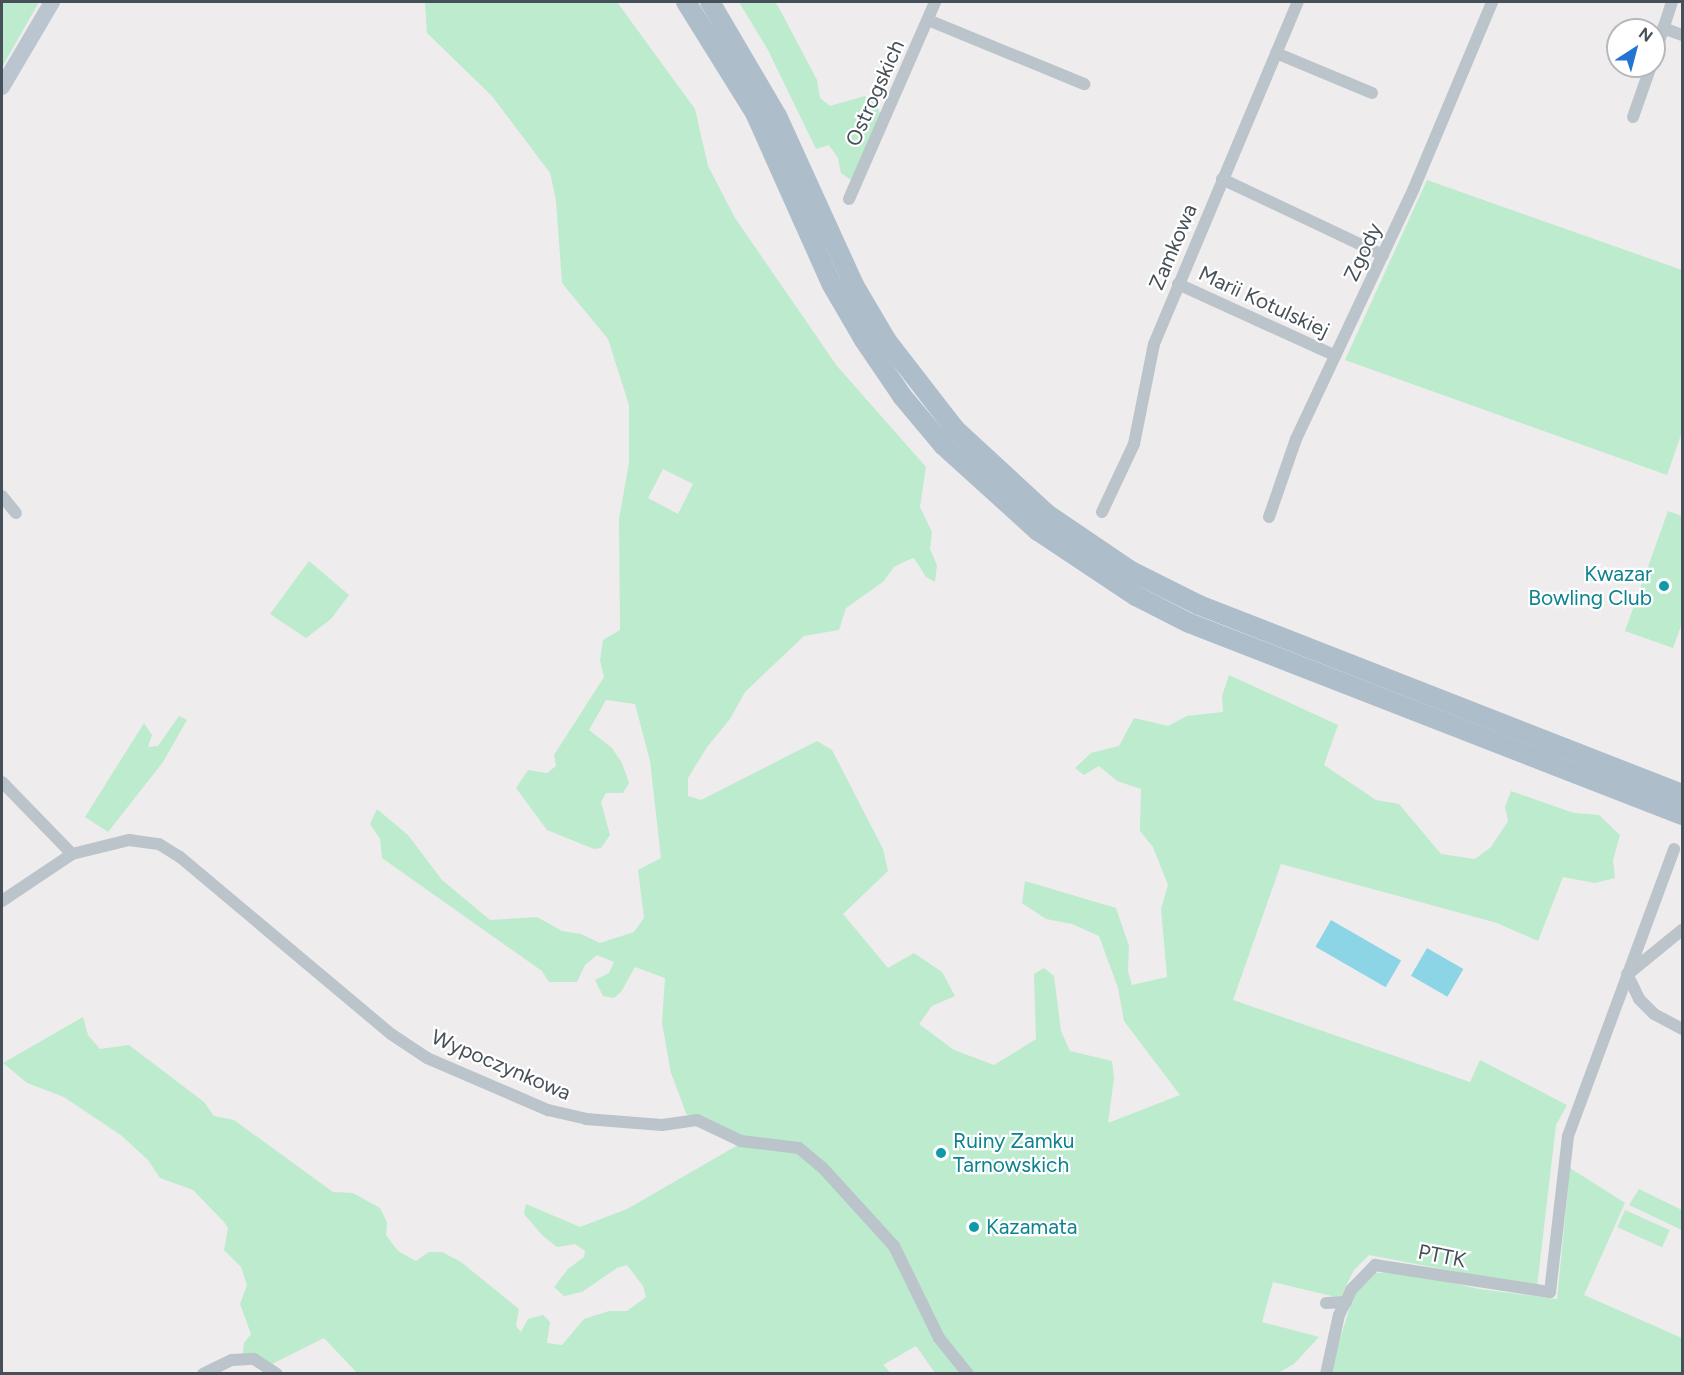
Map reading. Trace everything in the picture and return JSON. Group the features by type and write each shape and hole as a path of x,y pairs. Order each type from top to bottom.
{"main road":[{"path":"2,87 52,2"},
{"path":"686,2 755,113 832,285 871,350 902,396 943,445 1038,531 1136,596 1189,623 1683,815"},
{"path":"710,2 777,116 854,285 887,341 955,429 1047,514 1131,571 1199,605 1683,794"}],"street":[{"name":"Ostrogskich","path":"849,199 934,2"},
{"name":"Zamkowa","path":"1102,512 1134,444 1154,344 1298,2"},
{"name":"Zgody","path":"1269,518 1296,439 1383,255 1492,2"},
{"path":"1666,19 1672,2"},
{"path":"928,20 1084,84"},
{"path":"1666,29 1683,35"},
{"path":"1276,53 1372,93"},
{"path":"1633,117 1647,78"},
{"path":"1222,180 1383,255"},
{"name":"Marii Kotulskiej","path":"1178,284 1334,355"},
{"path":"2,496 16,513"},
{"path":"2,782 72,854 2,901"},
{"name":"Wypoczynkowa","path":"72,854 129,840 159,844 294,948 391,1034 427,1058 548,1110 586,1119 662,1125 697,1120 741,1141 799,1149 822,1167 894,1246 939,1338 968,1374"},
{"path":"1674,849 1627,974 1639,999 1654,1014 1683,1029"},
{"path":"1627,974 1683,930"},
{"name":"PTTK","path":"1326,1374 1332,1339 1346,1302 1365,1272 1383,1265 1498,1287 1550,1292 1568,1136 1627,974"},
{"path":"1326,1303 1346,1302"},
{"path":"203,1374 232,1360 254,1359 277,1374"}],"green space":[{"path":"2,2 39,2 2,67"},
{"path":"425,2 617,2 695,109 708,166 735,218 837,366 926,467 920,507 932,532 930,549 937,565 935,582 926,577 914,558 908,560 894,567 883,582 846,608 839,630 804,636 745,692 730,719 707,747 688,778 688,796 701,800 817,741 832,750 883,849 888,871 843,914 888,968 914,953 942,972 955,996 932,1006 919,1024 954,1050 994,1065 1036,1039 1034,974 1044,968 1054,976 1061,1031 1070,1051 1112,1061 1114,1078 1108,1123 1180,1095 1124,1021 1118,988 1099,936 1072,924 1046,919 1022,903 1025,881 1116,908 1129,946 1128,971 1132,985 1167,977 1161,909 1168,885 1153,847 1140,831 1141,789 1117,781 1099,766 1084,775 1075,768 1091,753 1119,746 1134,718 1168,726 1187,716 1223,712 1222,696 1229,675 1338,725 1324,765 1376,800 1399,804 1441,854 1475,859 1491,847 1508,821 1505,807 1511,791 1574,813 1599,815 1620,835 1613,860 1615,878 1595,883 1563,877 1538,941 1497,923 1281,864 1233,1000 1470,1082 1480,1060 1567,1105 1556,1125 1537,1287 1369,1255 1354,1270 1340,1298 1273,1282 1262,1322 1319,1337 1294,1364 1278,1373 935,1373 916,1346 883,1365 891,1373 358,1374 324,1338 268,1366 276,1373 264,1373 258,1361 242,1359 244,1343 251,1334 240,1304 247,1285 241,1267 224,1250 228,1228 224,1222 193,1190 160,1178 148,1160 122,1136 64,1097 27,1083 3,1063 83,1017 88,1035 100,1049 129,1045 204,1102 214,1116 234,1120 333,1192 353,1193 380,1208 387,1222 386,1235 398,1251 416,1261 429,1252 442,1252 461,1262 519,1309 516,1326 521,1332 528,1319 543,1315 550,1322 547,1343 562,1345 584,1319 609,1311 627,1311 646,1297 643,1286 627,1265 617,1268 582,1292 564,1296 554,1287 568,1269 584,1257 585,1251 575,1244 557,1247 543,1236 524,1214 526,1204 580,1227 627,1209 745,1141 690,1119 686,1113 671,1073 662,1023 665,978 635,967 621,992 614,998 603,996 595,980 609,973 614,962 597,955 585,965 577,982 549,982 542,971 382,858 380,839 370,824 377,809 408,835 442,880 490,920 537,917 562,931 581,934 600,943 634,932 644,918 638,870 661,858 650,761 635,704 606,700 589,730 612,748 622,763 629,783 623,793 606,793 601,802 610,835 601,848 594,849 547,830 516,788 528,770 547,773 556,766 554,755 604,677 600,661 603,640 620,630 619,519 629,463 629,405 608,339 562,283 556,200 550,173 492,96 427,33","holes":["663,469 693,484 678,514 648,498"]},
{"path":"739,2 774,2 778,6 817,80 820,98 830,106 865,96 875,103 883,119 855,183 841,173 838,158 829,145 816,149 768,50"},
{"path":"1427,180 1682,270 1682,432 1667,475 1345,360"},
{"path":"1668,511 1682,516 1682,623 1673,648 1625,631"},
{"path":"309,561 349,595 331,619 306,638 270,614"},
{"path":"179,716 187,720 163,762 108,832 85,817 144,723 152,735 148,747 158,746"},
{"path":"1570,1168 1625,1203 1584,1295 1682,1338 1682,1373 1329,1374 1354,1294 1374,1273 1402,1272 1479,1289 1557,1299"},
{"path":"1639,1189 1682,1210 1682,1230 1629,1205"},
{"path":"1625,1210 1670,1230 1662,1247 1617,1227"}],"water":[{"path":"1331,920 1401,960 1386,987 1316,947"},
{"path":"1427,948 1463,969 1447,997 1411,976"}],"place":[{"name":"Kwazar Bowling Club","path":"1664,586"},
{"name":"Ruiny Zamku Tarnowskich","path":"941,1153"},
{"name":"Kazamata","path":"974,1227"}]}
